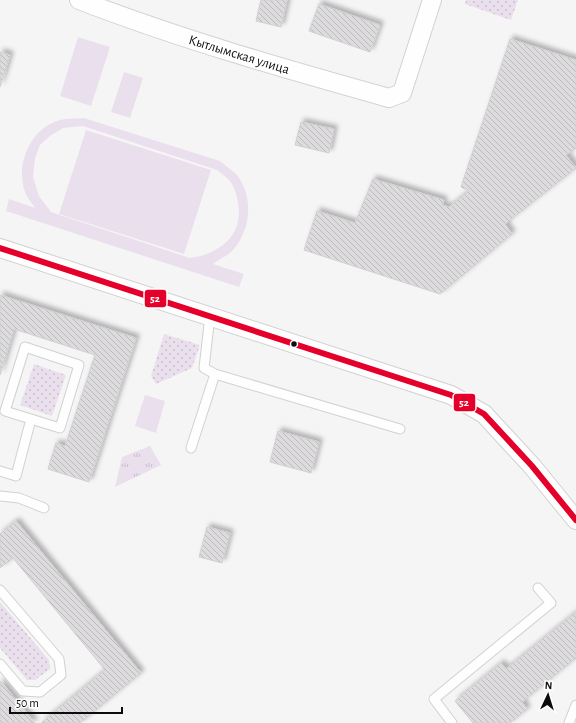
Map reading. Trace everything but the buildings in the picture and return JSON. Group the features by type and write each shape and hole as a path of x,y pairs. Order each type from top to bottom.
{"street":[{"name":"Кытлымская улица","path":"78,0 141,24 280,68 389,98 402,92 432,0"},
{"path":"0,248 451,395 484,414 532,466 576,520"}],"lane":[{"path":"210,316 204,368 216,374 400,428"},
{"path":"25,347 79,365 60,428 31,419 5,411 25,347"},
{"path":"192,448 216,374"},
{"path":"0,471 16,476 31,419"},
{"path":"0,496 19,498 44,508"},
{"path":"452,723 434,700 551,603 538,588"},
{"path":"0,590 59,660 61,675 40,692 23,691 0,664"},
{"path":"569,723 576,705"}],"green space":[{"path":"466,0 518,0 511,20 465,4"},
{"path":"78,37 110,47 91,106 60,96"},
{"path":"124,72 143,78 130,118 111,112"},
{"path":"84,118 220,161 237,175 246,193 248,203 247,223 244,233 233,250 213,264 244,274 239,287 6,211 9,199 35,208 25,192 22,181 24,159 33,139 49,124 63,119","holes":["83,126 217,170 229,180 235,191 239,215 237,225 233,234 220,248 201,256 190,258 51,212 39,196 33,177 35,158 40,145 50,136 63,128"]},
{"path":"86,130 211,170 184,254 59,214"},
{"path":"164,334 200,345 192,368 156,384 151,376"},
{"path":"34,364 66,375 52,416 20,405"},
{"path":"145,395 165,401 156,433 135,426"},
{"path":"150,446 161,465 115,487 122,457"},
{"path":"0,602 49,660 50,669 35,680 27,680 0,648"}],"transit line":[{"name":"52","path":"0,248 451,395 484,414 532,466 576,520"}]}
